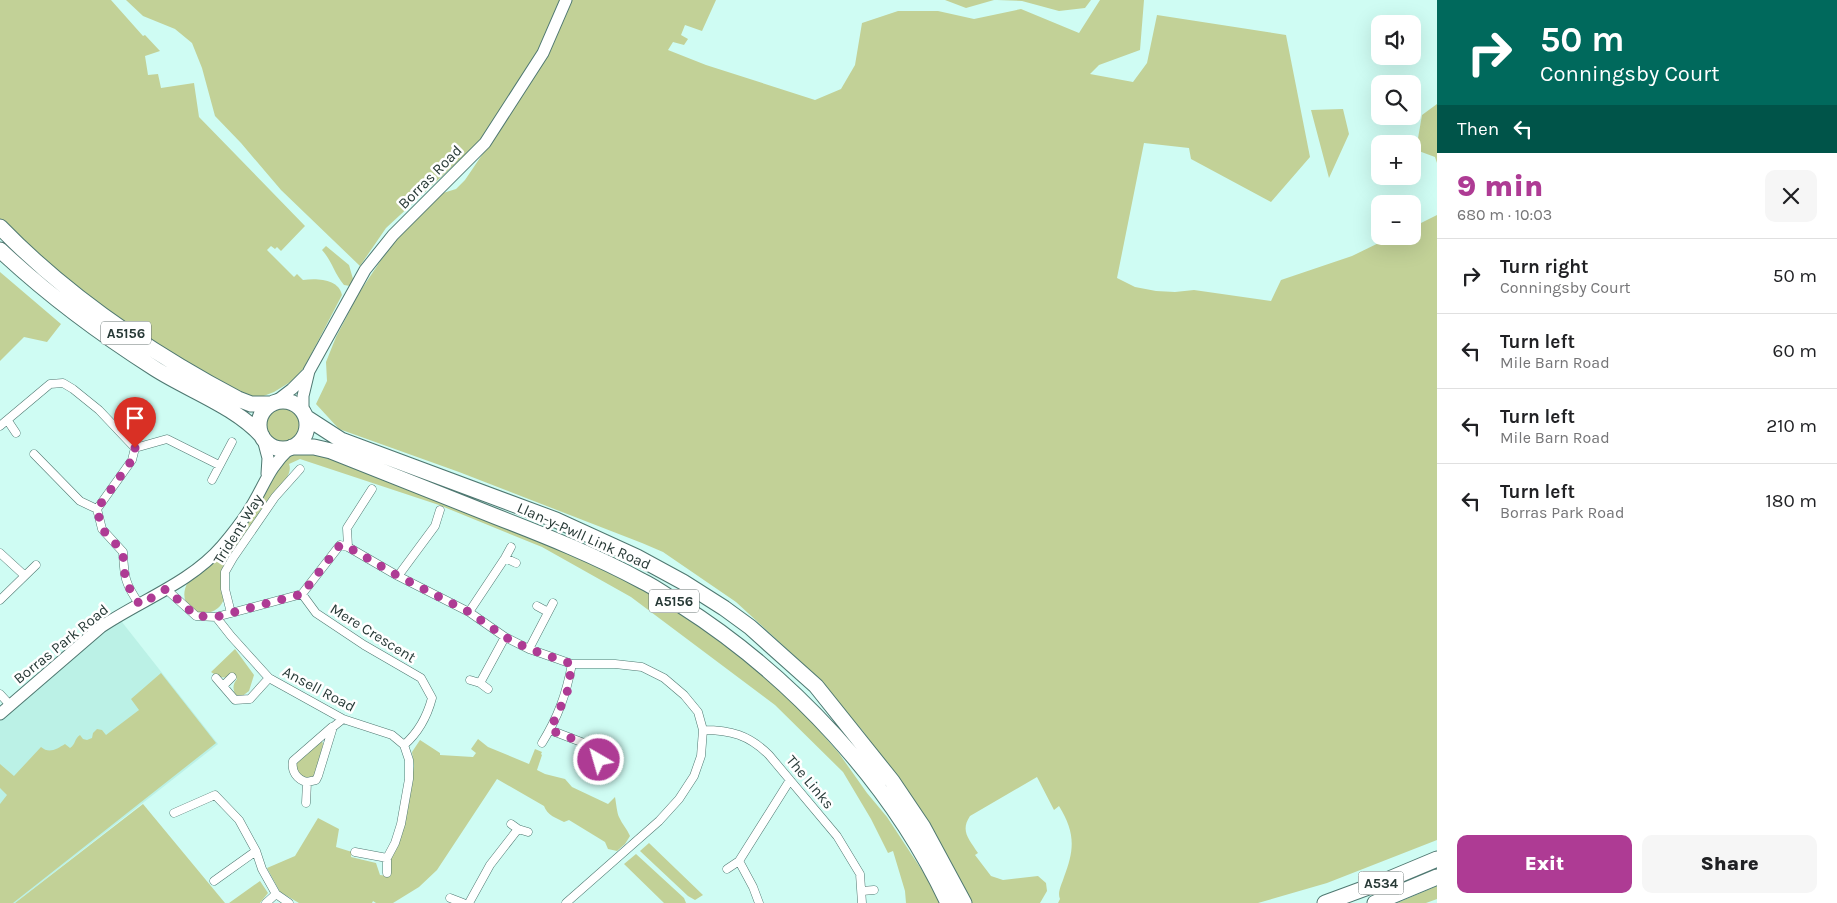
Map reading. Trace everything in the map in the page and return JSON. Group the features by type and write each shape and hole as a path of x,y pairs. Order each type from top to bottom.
{"highway":[{"name":"A5156","path":"0,227 70,291 127,334 238,399 252,404 273,403"},
{"name":"A5156","path":"0,250 40,286 115,342 186,387 239,416 252,425 263,437"},
{"path":"282,400 290,401 305,414 307,432 298,444 291,448 275,448 263,437 259,422 265,408 273,403 282,400"},
{"name":"Llan-y-Pwll Link Road","path":"305,414 341,440 556,520 638,557 683,582 750,627 816,686 892,781 923,827 964,903"},
{"name":"Llan-y-Pwll Link Road","path":"291,448 314,447 332,451 549,538 642,581 705,620 750,655 788,689 857,760 888,800 913,839 938,881 948,903"},
{"name":"A534","path":"1324,903 1437,859"},
{"name":"A534","path":"1375,903 1437,876"}],"street":[{"name":"Borras Road","path":"305,414 303,396 310,371 365,270 394,235 485,143 543,52 566,0"},
{"name":"Borras Road","path":"273,403 292,390 310,371"},
{"path":"0,426 50,384 63,383 99,410 135,448"},
{"path":"8,420 16,433"},
{"path":"263,437 268,458 267,475"},
{"path":"135,448 168,439 219,465"},
{"path":"212,480 232,442"},
{"path":"135,448 132,460 97,509 102,529 123,552 123,570 127,586 140,605"},
{"name":"Borras Park Road","path":"0,714 101,627 166,589 211,557 244,517 267,475 279,458 291,448"},
{"path":"34,454 80,501 97,509"},
{"name":"Trident Way","path":"231,613 225,589 225,572 275,497 300,469"},
{"path":"348,547 348,528 372,489"},
{"path":"398,576 435,526 440,510"},
{"path":"166,589 196,616 216,617 302,594 340,545 348,547 398,576 469,612 505,637 529,649 572,664 615,664 642,667 664,678 684,695 698,712 704,730 701,756 694,776 679,799 632,845 566,903"},
{"path":"469,612 511,547"},
{"path":"0,553 24,575"},
{"path":"505,558 516,563"},
{"path":"0,600 36,565"},
{"name":"Mere Crescent","path":"302,594 316,613 364,645 421,678 432,698 428,712 416,735 404,745"},
{"path":"529,649 553,603"},
{"path":"537,606 548,612"},
{"name":"Ansell Road","path":"216,617 269,678 343,719 392,735 404,745"},
{"path":"480,684 505,637"},
{"path":"542,743 567,693 572,664"},
{"path":"223,686 232,677"},
{"path":"216,678 235,700 250,699 269,678"},
{"path":"470,680 488,689"},
{"path":"0,694 10,705"},
{"path":"332,727 316,780 307,782 298,778 292,768 293,761 332,727 343,719"},
{"path":"550,730 604,747 599,760"},
{"name":"The Links","path":"704,730 722,730 743,736 757,743 837,836 860,874 862,903"},
{"path":"387,873 387,858 395,843 401,824 409,780 409,760 404,745"},
{"path":"727,869 738,861 790,780"},
{"path":"306,803 307,782"},
{"path":"215,795 216,786"},
{"path":"174,813 215,795"},
{"path":"215,795 239,820 276,894 289,903"},
{"path":"511,824 518,829 528,832"},
{"path":"469,903 490,865 518,829"},
{"path":"214,881 256,851"},
{"path":"355,852 387,858"},
{"path":"738,861 753,887 759,903"},
{"path":"862,891 874,890"},
{"path":"266,903 276,894"},
{"path":"450,898 463,903"}],"shaded area":[{"path":"0,0 111,0 143,36 145,35 160,51 145,56 148,75 158,74 161,88 194,83 199,117 305,226 281,251 277,247 275,249 271,246 267,250 294,277 297,274 303,280 327,281 337,286 342,295 304,368 292,381 274,392 261,397 246,396 182,362 75,287 0,222"},
{"path":"126,0 561,0 541,50 479,142 386,228 360,266 281,190 215,116 202,68 192,43 175,29 143,16"},
{"path":"572,0 716,0 702,31 685,25 681,35 688,39 684,45 673,42 668,50 706,65 815,100 841,89 855,65 862,23 898,11 938,11 974,19 1021,9 1079,33 1100,0 1144,0 1140,50 1099,65 1090,74 1133,82 1147,63 1157,15 1286,35 1310,157 1271,202 1191,159 1189,148 1144,143 1117,278 1135,287 1156,291 1194,290 1271,301 1281,280 1352,256 1375,245 1421,245 1421,223 1437,215 1437,840 1327,883 1258,903 1058,903 1060,888 1070,858 1071,833 1059,806 1054,810 1037,777 970,816 967,821 966,831 978,853 975,855 991,876 1003,880 1038,876 1046,883 1047,891 1040,903 971,903 899,781 862,730 799,660 736,602 663,552 459,472 339,429 316,404 327,381 326,362 336,337 359,293 381,260 406,228 443,193 456,189 465,180 532,81"},
{"path":"945,0 994,0 966,8"},
{"path":"997,0 1091,0 1085,8 1059,11 1022,1"},
{"path":"1437,104 1437,163 1435,157 1421,152 1421,135 1419,135 1422,115"},
{"path":"1343,109 1349,134 1329,178 1311,110"},
{"path":"326,246 349,265 353,279 350,286 344,285 322,250"},
{"path":"0,272 61,324 47,342 24,337 0,361"},
{"path":"283,407 295,413 301,425 295,437 283,443 271,437 265,425 271,413"},
{"path":"307,451 325,455 553,546 642,589 708,630 755,667 801,710 838,752 867,793 887,817 931,884 940,903 906,903 905,891 893,851 888,853 871,819 843,772 775,705 631,597 542,547 439,505 300,459 289,464 290,468 286,479 264,505 233,553 222,604 211,612 203,613 191,609 185,597 188,582 270,476 291,454"},
{"path":"118,617 218,744 15,903 0,900 0,719"},
{"path":"235,649 254,675 249,691 241,697 236,696 234,692 234,685 237,679 233,675 222,677 211,672"},
{"path":"161,673 216,743 13,903 0,903 0,804 7,795 0,788 0,764 14,776 41,747 50,750 65,744 70,748 80,735 83,739 87,740 92,738 93,733 97,729 102,730 106,735 139,710 131,699"},
{"path":"478,739 488,747 529,764 535,749 542,752 537,770 565,779 572,787 608,804 615,797 618,815 630,836 625,844 617,851 608,849 605,842 569,820 564,822 555,818 547,812 544,806 497,779 437,870 419,887 393,903 376,903 373,901 372,903 299,903 280,892 267,868 295,856 318,818 339,829 336,847 352,852 351,857 376,863 380,875 389,876 391,858 402,834 406,815 414,766 412,752 420,740 440,753 440,755 473,757 476,753 471,749"},
{"path":"322,741 323,744 315,776 312,779 301,778 296,771 296,763"},
{"path":"143,804 225,903 15,903"},
{"path":"649,843 703,895 695,900 688,896 640,851"},
{"path":"636,854 684,898 686,903 664,903 624,864"},
{"path":"260,881 268,893 260,903 229,903"},
{"path":"1437,886 1437,899 1426,903 1397,903"}],"route":[{"path":"135,448 132,460 97,509 102,529 123,552 123,570 127,586 140,605 166,589 196,616 216,617 302,594 340,545 348,547 398,576 469,612 505,637 529,649 572,664 567,693 550,730 602,750 599,760"}]}
